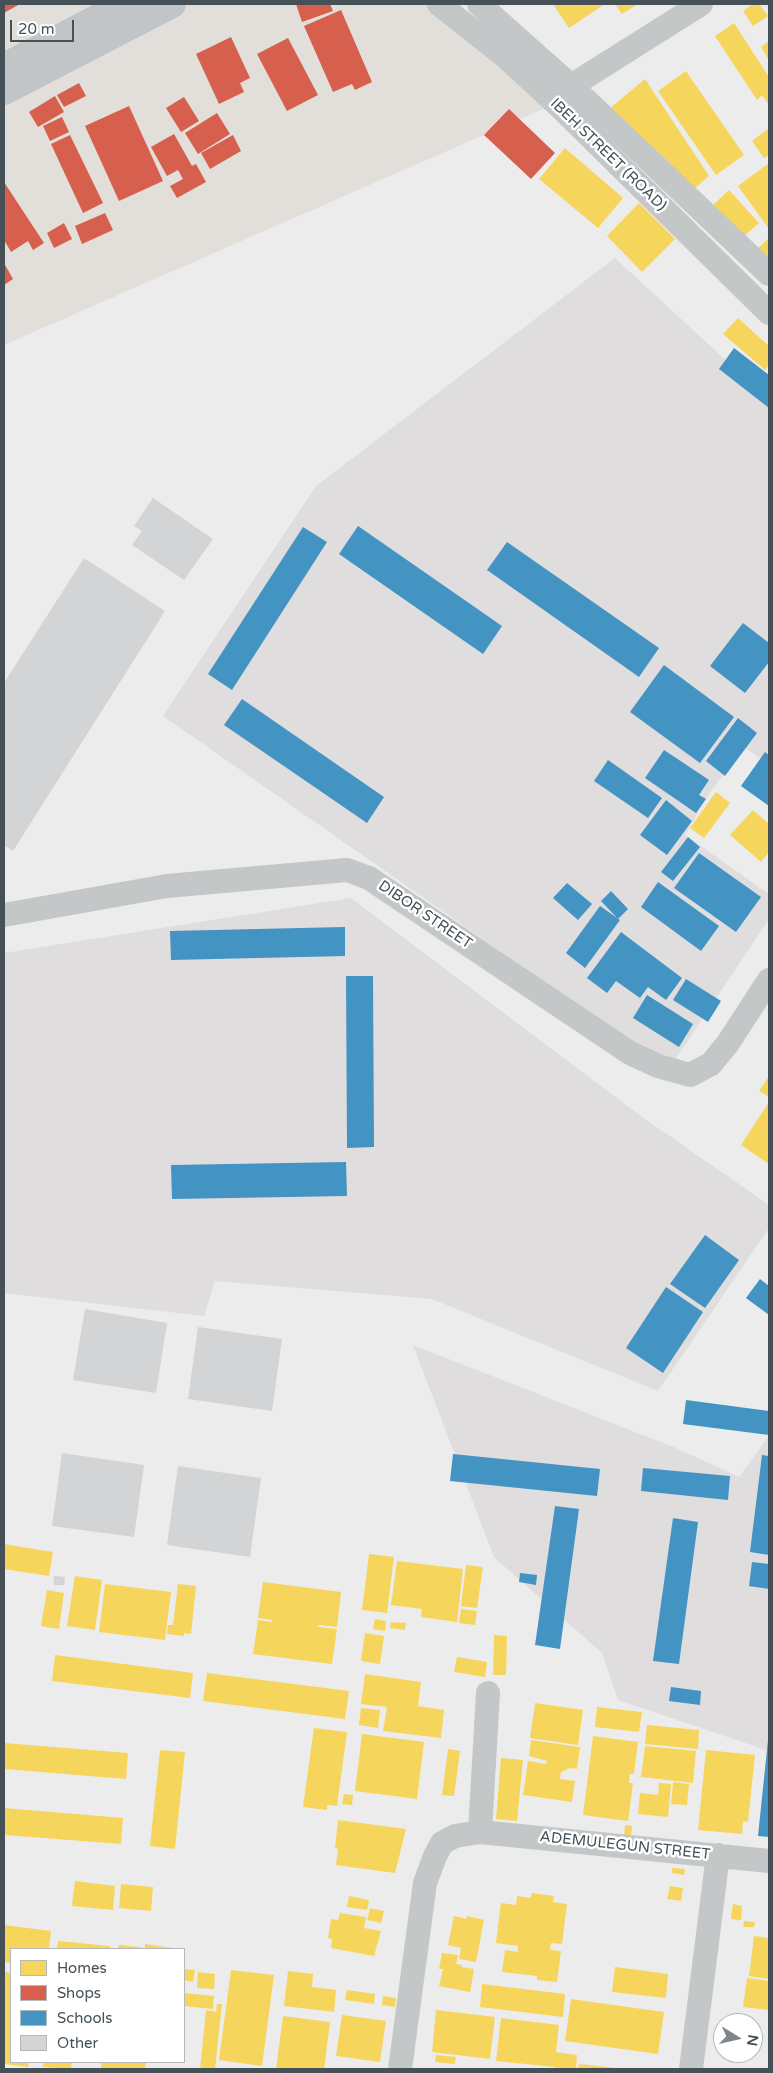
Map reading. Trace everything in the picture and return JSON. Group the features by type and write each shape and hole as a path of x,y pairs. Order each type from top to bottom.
{"main road":[{"path":"4,67 125,4"},
{"path":"4,91 167,5"}],"street":[{"name":"IBEH STREET (ROAD)","path":"439,4 506,57 562,109 769,313"},
{"name":"IBEH STREET (ROAD)","path":"479,4 571,86 769,274"},
{"path":"571,86 701,4"},
{"name":"DIBOR STREET","path":"4,915 167,886 347,870 369,878 630,1053 658,1066 690,1075 711,1064 728,1043 769,980"},
{"path":"480,1832 488,1692"},
{"name":"ADEMULEGUN STREET","path":"400,2069 425,1883 442,1843 455,1836 480,1832 769,1861"},
{"path":"691,2069 718,1855"}],"shaded area":[{"path":"4,4 429,4 559,102 4,345"},
{"path":"615,258 769,400 769,765 744,747 710,792 685,835 769,894 769,919 669,1069 163,716 316,486"},
{"path":"351,898 638,1114 769,1205 769,1228 658,1391 432,1299 215,1281 204,1316 4,1293 4,953"},
{"path":"413,1345 676,1448 739,1477 769,1436 769,1751 618,1700 602,1653 494,1557"}],"building: Homes":[{"path":"553,4 601,4 602,6 569,28"},
{"path":"615,4 638,4 622,14"},
{"path":"753,4 759,4 768,16 753,26 743,11"},
{"path":"734,23 769,77 768,104 762,95 757,100 715,36"},
{"path":"769,41 769,60 761,47"},
{"path":"686,71 744,155 716,175 658,91"},
{"path":"645,79 709,176 694,189 609,109"},
{"path":"769,128 769,155 764,158 752,141"},
{"path":"565,148 623,198 598,228 539,179"},
{"path":"769,163 769,229 738,186"},
{"path":"729,190 759,223 741,239 712,206"},
{"path":"639,203 675,239 642,272 607,236"},
{"path":"769,238 769,267 756,250"},
{"path":"738,318 769,346 769,365 765,370 723,334"},
{"path":"716,792 730,803 704,838 690,828"},
{"path":"753,810 769,824 769,852 761,862 730,835"},
{"path":"769,1076 769,1097 759,1091"},
{"path":"769,1102 769,1164 741,1145"},
{"path":"4,1544 53,1552 49,1576 4,1569"},
{"path":"369,1554 394,1557 387,1613 362,1610"},
{"path":"397,1561 463,1569 457,1622 421,1617 422,1609 391,1605"},
{"path":"466,1565 483,1567 477,1608 461,1606"},
{"path":"75,1576 102,1580 95,1630 67,1626"},
{"path":"263,1582 341,1592 337,1627 319,1625 318,1627 337,1629 332,1664 253,1654 258,1620 272,1622 272,1620 258,1618"},
{"path":"105,1584 171,1592 165,1640 99,1632"},
{"path":"178,1584 196,1586 191,1634 184,1633 184,1636 167,1634 168,1625 173,1625"},
{"path":"47,1590 64,1593 59,1629 41,1626"},
{"path":"461,1609 477,1611 475,1625 459,1623"},
{"path":"375,1619 386,1621 385,1631 373,1629"},
{"path":"391,1622 406,1623 405,1630 390,1628"},
{"path":"365,1633 384,1636 380,1664 361,1661"},
{"path":"494,1635 507,1636 506,1675 493,1675"},
{"path":"55,1655 193,1673 190,1698 52,1681"},
{"path":"457,1657 487,1662 485,1677 454,1672"},
{"path":"207,1673 349,1691 345,1719 203,1701"},
{"path":"365,1674 421,1682 418,1706 444,1710 441,1738 383,1731 387,1707 361,1704"},
{"path":"535,1703 583,1710 578,1745 530,1738"},
{"path":"597,1707 642,1712 639,1732 595,1727"},
{"path":"361,1708 380,1710 378,1728 359,1725"},
{"path":"647,1725 699,1730 698,1749 645,1744"},
{"path":"314,1728 347,1732 337,1806 327,1805 327,1810 303,1807"},
{"path":"362,1734 424,1742 417,1799 355,1791"},
{"path":"593,1736 638,1742 634,1774 630,1774 629,1783 633,1783 628,1821 583,1815"},
{"path":"531,1740 580,1747 577,1769 570,1768 561,1772 560,1779 575,1781 572,1802 523,1795 528,1761 546,1764 547,1761 529,1756"},
{"path":"4,1743 128,1753 126,1779 4,1769"},
{"path":"645,1746 696,1751 693,1783 641,1777"},
{"path":"448,1749 460,1751 454,1796 442,1795"},
{"path":"160,1750 185,1752 175,1849 150,1846"},
{"path":"706,1750 755,1755 748,1822 743,1821 742,1834 698,1830"},
{"path":"501,1758 523,1760 517,1821 496,1819"},
{"path":"673,1782 689,1784 687,1805 671,1804"},
{"path":"659,1783 671,1784 668,1817 638,1814 640,1793 658,1795"},
{"path":"344,1794 353,1795 352,1805 342,1804"},
{"path":"4,1808 123,1818 121,1844 4,1835"},
{"path":"338,1820 406,1829 395,1873 336,1865 338,1849 335,1848"},
{"path":"625,1825 632,1826 631,1837 624,1837"},
{"path":"672,1868 685,1869 684,1875 672,1873"},
{"path":"75,1881 115,1886 113,1910 72,1906"},
{"path":"121,1884 153,1887 151,1911 119,1908"},
{"path":"670,1886 683,1888 681,1901 667,1899"},
{"path":"532,1893 554,1896 553,1902 567,1904 562,1944 551,1943 550,1950 561,1951 557,1982 537,1980 537,1976 502,1972 505,1950 518,1952 518,1946 496,1943 501,1903 516,1905 517,1896 531,1898"},
{"path":"349,1896 369,1900 367,1910 347,1907"},
{"path":"733,1904 742,1906 741,1920 731,1919"},
{"path":"370,1908 384,1911 381,1923 367,1920"},
{"path":"340,1913 366,1917 364,1928 381,1931 374,1956 331,1948 332,1939 328,1938 331,1919 338,1920"},
{"path":"454,1916 466,1919 467,1916 484,1920 476,1962 459,1959 461,1948 448,1945"},
{"path":"744,1921 755,1922 754,1927 743,1927"},
{"path":"4,1925 51,1931 49,1948 10,1948 10,1963 4,1962"},
{"path":"754,1936 769,1938 769,1979 749,1976"},
{"path":"58,1941 110,1946 110,1948 57,1948"},
{"path":"145,1944 173,1948 145,1948"},
{"path":"119,1945 140,1947 140,1948 118,1948"},
{"path":"442,1953 458,1955 456,1964 462,1965 461,1967 474,1969 470,1992 439,1986 443,1969 439,1969"},
{"path":"615,1967 668,1974 666,1998 612,1992"},
{"path":"185,1969 195,1970 193,1982 185,1980"},
{"path":"231,1970 274,1975 262,2066 219,2060"},
{"path":"288,1971 313,1974 312,1987 336,1990 334,2012 284,2006"},
{"path":"4,1972 10,1973 10,2063 29,2063 28,2067 4,2064"},
{"path":"198,1972 215,1974 214,1989 197,1988"},
{"path":"747,1978 769,1981 769,2010 743,2007"},
{"path":"482,1984 565,1994 563,2017 480,2007"},
{"path":"347,1990 375,1994 374,2004 345,2000"},
{"path":"185,1993 214,1996 213,2009 185,2006"},
{"path":"383,1996 396,1998 395,2007 382,2005"},
{"path":"571,1999 664,2012 658,2054 565,2041"},
{"path":"217,2004 222,2004 215,2069 200,2069 206,2010 216,2012"},
{"path":"436,2010 495,2017 490,2059 432,2052"},
{"path":"342,2015 386,2021 380,2062 336,2056"},
{"path":"283,2016 330,2022 324,2069 276,2069"},
{"path":"501,2018 559,2025 556,2052 577,2055 576,2069 555,2069 555,2067 496,2061"},
{"path":"436,2055 456,2057 455,2064 435,2062"},
{"path":"44,2063 72,2063 71,2069 43,2067"},
{"path":"101,2063 146,2063 145,2069 101,2069"},
{"path":"579,2064 617,2068 617,2069 578,2069"}],"building: Shops":[{"path":"4,4 20,4 4,13"},
{"path":"296,4 330,4 333,11 302,22"},
{"path":"341,10 372,82 355,90 352,84 333,92 304,26"},
{"path":"231,37 250,78 240,83 244,92 219,104 196,54"},
{"path":"288,38 318,95 287,111 257,54"},
{"path":"79,83 86,96 64,107 57,95"},
{"path":"55,96 64,112 38,127 29,112"},
{"path":"184,97 199,121 181,132 166,108"},
{"path":"129,106 163,181 119,201 85,126"},
{"path":"509,109 555,153 531,179 484,135"},
{"path":"217,113 230,134 198,154 185,133"},
{"path":"62,117 69,132 50,141 43,126"},
{"path":"174,134 192,166 196,164 206,182 177,198 170,186 183,179 178,170 167,176 151,147"},
{"path":"70,135 103,203 83,213 51,144"},
{"path":"233,135 241,151 210,169 201,153"},
{"path":"4,182 44,243 33,250 28,241 11,252 4,240"},
{"path":"105,213 113,230 82,244 75,226"},
{"path":"64,223 72,239 54,248 47,233"},
{"path":"4,263 13,279 4,285"}],"building: Schools":[{"path":"734,348 769,375 769,408 719,369"},
{"path":"358,526 502,626 483,654 339,554"},
{"path":"303,527 327,542 232,690 208,674"},
{"path":"507,542 659,648 639,677 487,570"},
{"path":"743,623 769,643 769,662 745,693 710,666"},
{"path":"664,665 734,717 700,763 630,712"},
{"path":"242,699 384,797 367,823 224,725"},
{"path":"738,718 757,733 725,776 706,761"},
{"path":"664,750 709,780 699,795 706,799 696,813 645,778"},
{"path":"765,752 769,755 769,806 741,786"},
{"path":"608,760 662,798 648,818 594,781"},
{"path":"666,800 692,821 667,855 640,835"},
{"path":"688,837 700,847 673,881 661,872"},
{"path":"699,853 761,897 736,932 674,888"},
{"path":"658,882 719,926 701,951 641,907"},
{"path":"567,883 592,904 578,920 553,898"},
{"path":"611,891 628,909 618,919 601,901"},
{"path":"600,906 620,920 585,968 566,953"},
{"path":"345,927 345,956 171,960 170,931"},
{"path":"621,932 682,978 666,1000 648,987 640,998 616,981 607,993 587,978"},
{"path":"346,976 373,976 374,1147 347,1148"},
{"path":"686,979 721,1001 708,1022 673,1000"},
{"path":"647,995 693,1024 679,1047 633,1018"},
{"path":"346,1162 347,1196 172,1199 171,1165"},
{"path":"705,1235 739,1260 705,1308 670,1284"},
{"path":"760,1279 769,1286 769,1315 746,1298"},
{"path":"666,1287 703,1312 663,1373 626,1348"},
{"path":"686,1400 769,1411 769,1435 683,1424"},
{"path":"453,1454 600,1469 597,1496 450,1481"},
{"path":"762,1455 769,1456 769,1555 750,1552"},
{"path":"643,1468 730,1476 728,1500 641,1491"},
{"path":"555,1506 579,1509 560,1649 535,1645"},
{"path":"673,1518 698,1522 679,1664 653,1661"},
{"path":"752,1562 769,1564 769,1589 749,1586"},
{"path":"520,1573 537,1575 536,1585 519,1582"},
{"path":"671,1687 701,1691 700,1705 669,1701"},
{"path":"769,1740 769,1837 758,1836"}],"building: Other":[{"path":"153,498 213,539 184,580 132,545 142,531 134,526"},
{"path":"84,558 165,611 13,851 4,845 4,683"},
{"path":"85,1309 167,1323 156,1393 73,1380"},
{"path":"198,1327 282,1339 272,1411 188,1399"},
{"path":"62,1453 144,1465 134,1537 52,1526"},
{"path":"178,1466 261,1478 250,1557 167,1545"},
{"path":"54,1576 65,1577 64,1585 54,1585"}]}
